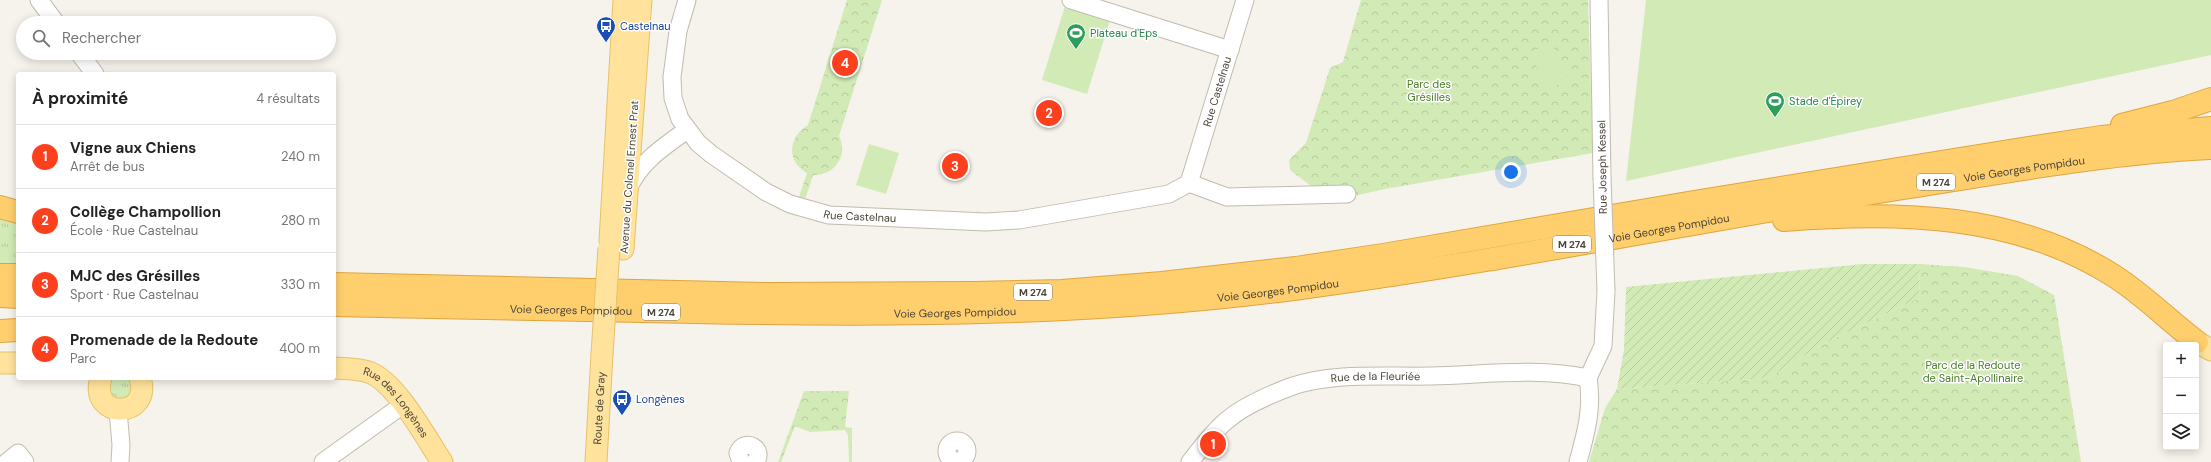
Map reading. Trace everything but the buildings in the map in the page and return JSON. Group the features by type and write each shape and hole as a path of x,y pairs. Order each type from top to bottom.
{"highway":[{"path":"2041,146 2173,112 2211,99"},
{"name":"Voie Georges Pompidou","path":"336,284 769,294 975,294 1162,283 1296,268 1383,255 1694,202 2101,137 2211,128"},
{"name":"Voie Georges Pompidou","path":"336,305 474,309 849,315 981,314 1161,304 1301,288 1663,229 1825,200 2086,160 2172,150 2211,148"},
{"path":"0,207 16,211"},
{"path":"1663,229 1804,218 1872,216 1939,218 1983,224 2023,234 2058,246 2089,262 2120,281 2206,344"},
{"path":"0,274 16,275"},
{"path":"336,279 364,284"},
{"path":"0,296 16,297"},
{"path":"336,317 474,309"},
{"path":"0,331 16,330"}],"main road":[{"name":"Avenue du Colonel Ernest Prat","path":"609,354 616,249 624,0"},
{"name":"Avenue du Colonel Ernest Prat","path":"616,249 628,191 641,0"},
{"name":"Route de Gray","path":"596,462 609,354"},
{"name":"Route de Gray","path":"609,354 609,462"},
{"path":"0,363 16,363"},
{"name":"Rue des Longènes","path":"336,368 362,370 375,375 386,384 404,404 442,462"},
{"path":"101,380 99,392 101,398 106,404 118,410 125,410 137,403 142,392 144,380"}],"street":[{"path":"39,0 51,16"},
{"name":"Rue Castelnau","path":"687,0 678,31 672,77 673,98 679,117 687,130 698,143 711,154 773,196 798,208 828,215 953,222 1019,220 1169,194 1189,183 1245,0"},
{"path":"1071,0 1230,50"},
{"name":"Rue Joseph Kessel","path":"1588,378 1603,346 1606,291 1602,177 1599,0"},
{"path":"84,60 93,72"},
{"path":"628,191 634,175 642,165 687,130"},
{"path":"1189,183 1227,197 1347,194"},
{"name":"Rue de la Fleuriée","path":"1190,462 1226,420 1248,406 1272,395 1290,387 1310,382 1349,378 1551,373 1588,378"},
{"path":"1578,462 1588,427 1591,402 1588,378"},
{"path":"323,462 404,404"},
{"path":"118,410 121,446 120,462"},
{"path":"741,462 738,453 742,447 747,444 754,446 758,451 758,457 755,462"},
{"path":"7,462 18,453 25,462"}],"green space":[{"path":"847,0 882,0 839,136 842,143 841,157 838,163 827,172 813,175 805,200 799,197 807,173 795,163 792,149 793,143 801,130 808,125"},
{"name":"Parc des Grésilles","path":"1361,0 1588,0 1593,153 1385,189 1331,201 1290,170 1289,160 1306,143 1330,68 1343,62"},
{"name":"Stade d'Épirey","path":"1646,0 2211,0 2211,55 1626,181"},
{"name":"Plateau d'Eps","path":"1065,6 1110,20 1087,94 1042,80"},
{"path":"1551,42 1569,79 1548,90 1530,53"},
{"path":"869,144 899,153 886,194 856,185"},
{"path":"0,216 16,220 16,265 0,264"},
{"path":"1863,264 1920,264 1919,298 1825,343 1768,378 1617,389 1624,350 1626,287"},
{"name":"Parc de la Redoute de Saint-Apollinaire","path":"1920,264 1964,267 2018,276 2054,295 2081,462 1589,462 1605,408 1617,389 1768,378 1825,343 1919,298"},
{"path":"110,380 130,380 134,395 113,402 106,385"},
{"path":"804,391 849,391 845,427 852,428 852,462 849,462 848,435 845,430 810,432 795,426 781,462 778,462"}],"place":[{"name":"Castelnau","path":"606,43"},
{"name":"Plateau d'Eps","path":"1076,50"},
{"name":"Promenade de la Redoute","path":"845,63"},
{"name":"Collège Champollion","path":"1049,113"},
{"name":"Stade d'Épirey","path":"1775,118"},
{"name":"MJC des Grésilles","path":"955,166"},
{"name":"Longènes","path":"622,416"},
{"name":"Vigne aux Chiens","path":"1213,444"}]}
